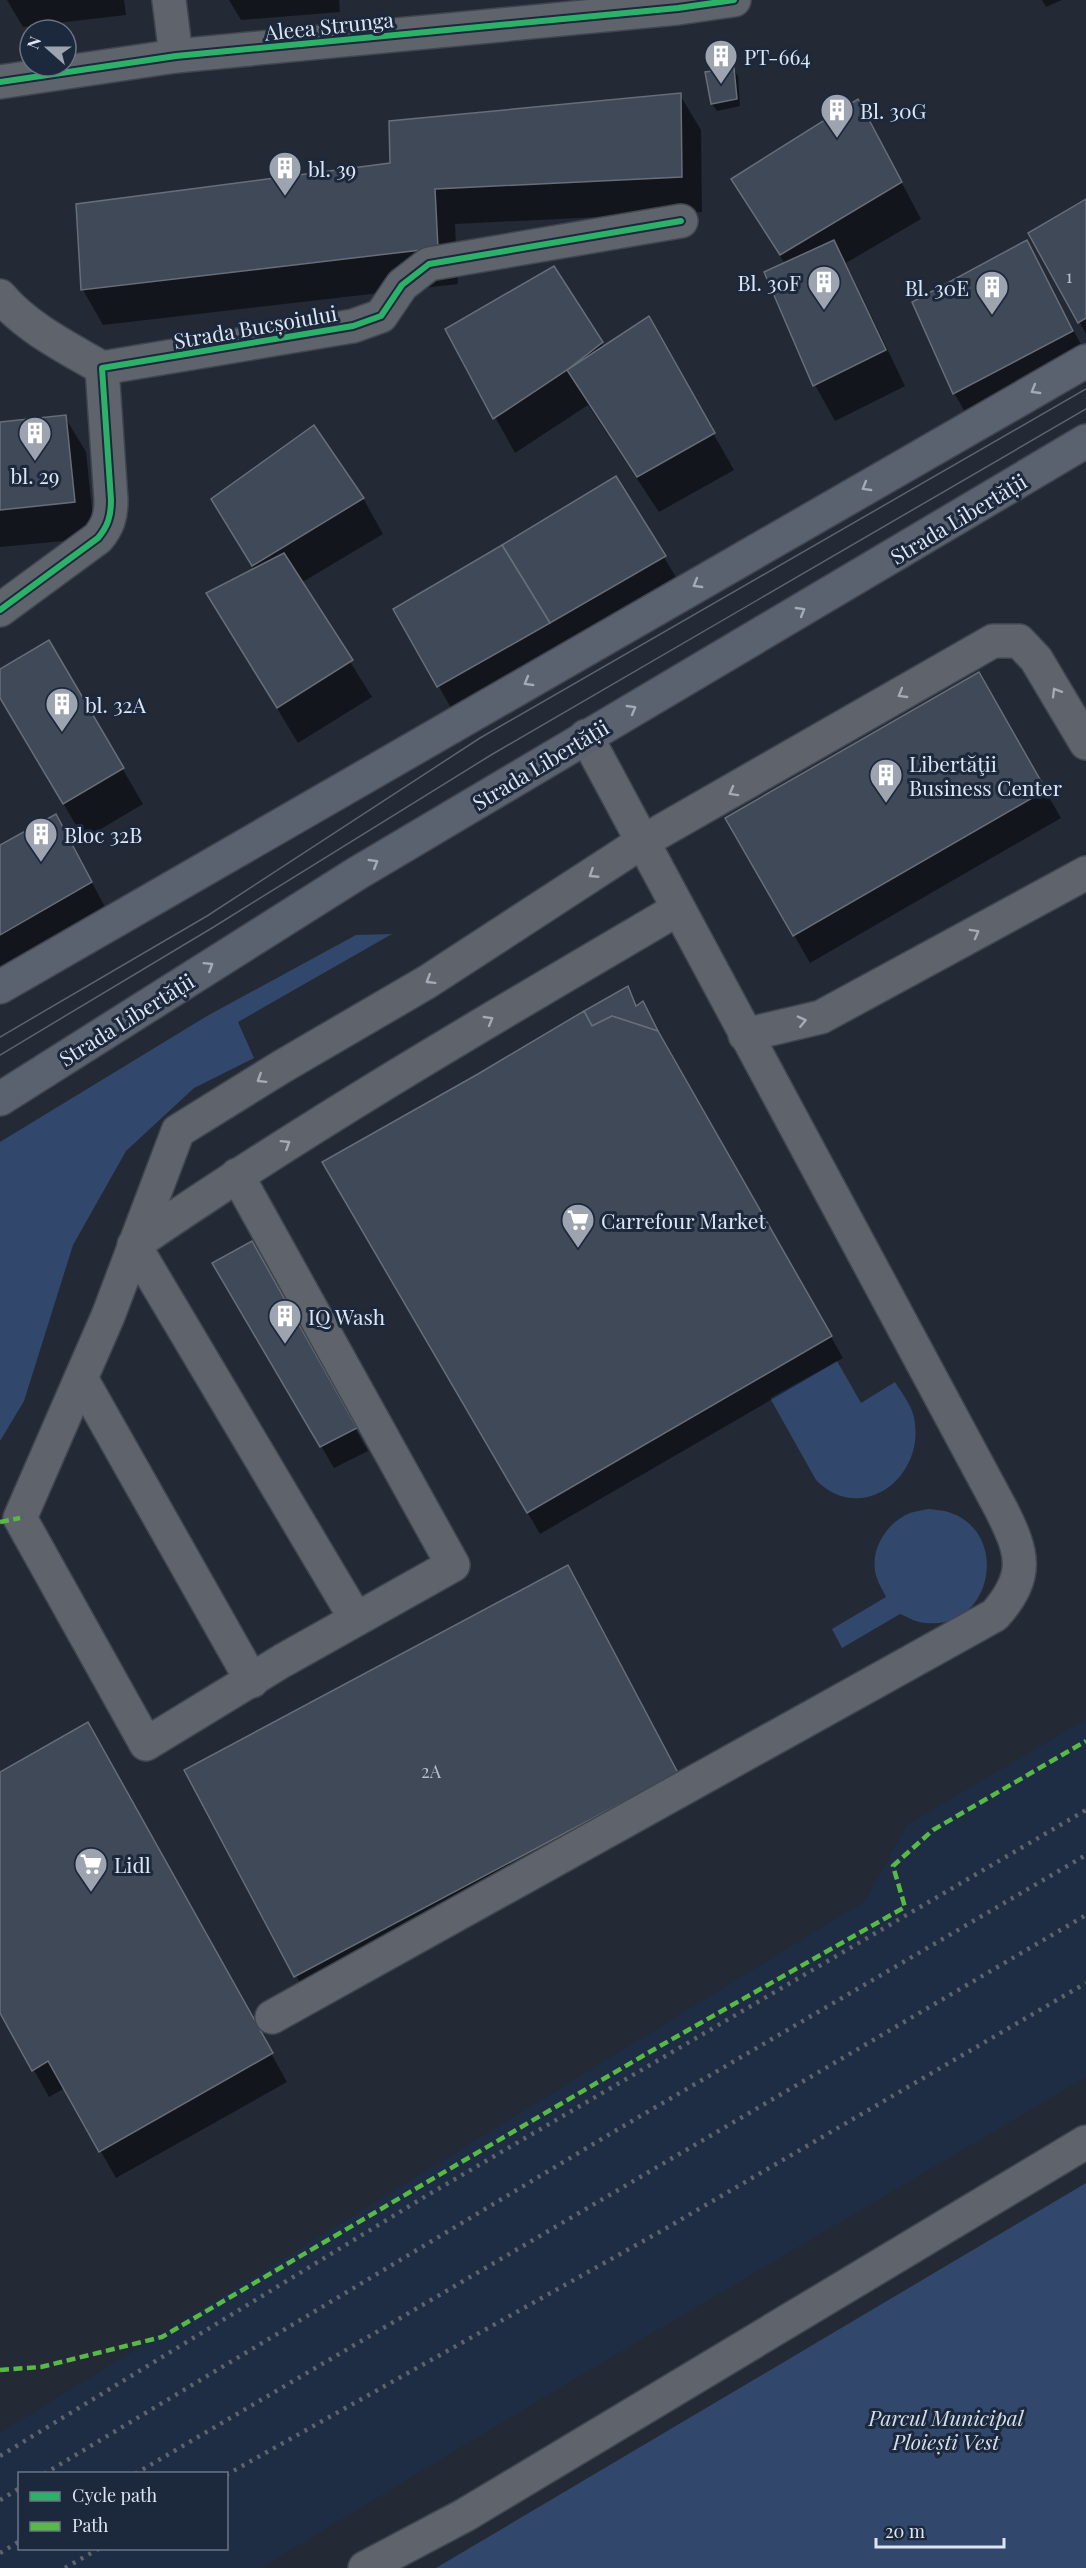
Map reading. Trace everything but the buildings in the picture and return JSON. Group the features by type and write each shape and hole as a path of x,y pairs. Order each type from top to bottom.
{"main road":[{"path":"0,987 1086,361"},
{"name":"Strada Libertății","path":"0,1099 356,874 1086,441"}],"street":[{"path":"169,0 176,56"},
{"name":"Aleea Strunga","path":"0,82 176,56 654,10 734,0"},
{"name":"Strada Bucșoiului","path":"102,368 353,326 381,316 402,285 429,264 681,221"},
{"path":"0,296 12,310 37,329 102,368 111,500 111,512 107,526 98,538 0,610"},
{"path":"237,1174 453,1565 356,1619 146,1744 20,1518 82,1380 178,1131 283,1066 427,982 642,843 993,641 1019,641 1036,659 1086,742"},
{"path":"272,2017 995,1615 1014,1588 1020,1569 1020,1550 1013,1533 586,736"},
{"path":"746,1035 821,1017 1086,873"},
{"path":"134,1245 237,1174 460,1037 678,909"},
{"path":"134,1245 356,1619"},
{"path":"82,1380 252,1681"},
{"path":"364,2568 475,2509 1086,2142"}],"shaded area":[{"path":"1086,1719 1086,2077 556,2390 261,2568 0,2568 0,2433 865,1901 907,1825"}],"green space":[{"path":"392,934 238,1022 254,1058 194,1088 126,1151 73,1245 24,1401 0,1441 0,1142 207,1016 356,935"},
{"path":"837,1361 861,1403 895,1382 913,1413 915,1444 909,1463 885,1490 869,1497 851,1498 833,1493 816,1480 770,1398"},
{"path":"929,1509 948,1512 968,1523 981,1538 986,1557 986,1577 979,1596 967,1611 949,1621 923,1623 900,1614 842,1648 832,1629 886,1597 877,1578 875,1556 887,1530 912,1512"},
{"name":"Parcul Municipal Ploiești Vest","path":"1086,2183 1086,2568 436,2568"}],"tram line":[{"path":"0,1037 207,916 480,738 1086,389"},
{"path":"0,1055 212,928 491,755 1086,409"}],"railway":[{"path":"0,2456 421,2199 1086,1810"},
{"path":"47,2472 615,2131 1086,1855"},
{"path":"138,2472 1086,1915"},
{"path":"228,2474 663,2230 1086,1983"},
{"path":"0,2500 18,2489"},
{"path":"0,2553 18,2542"},
{"path":"65,2568 96,2550"}],"marked path":[{"path":"0,1522 20,1518"},
{"path":"0,2370 41,2367 162,2337 653,2050 905,1907 893,1866 933,1830 1086,1741"}],"cycle path":[{"path":"0,82 176,56 678,8 734,0"},
{"path":"0,610 98,538 107,525 111,500 102,368 353,326 381,316 402,285 429,264 681,221"}],"place":[{"name":"PT-664","path":"721,85"},
{"name":"Bl. 30G","path":"837,139"},
{"name":"bl. 39","path":"285,197"},
{"name":"Bl. 30F","path":"824,311"},
{"name":"Bl. 30E","path":"992,316"},
{"name":"bl. 29","path":"35,462"},
{"name":"bl. 32A","path":"62,733"},
{"name":"Libertăţii Business Center","path":"886,804"},
{"name":"Bloc 32B","path":"41,863"},
{"name":"Carrefour Market","path":"578,1249"},
{"name":"IQ Wash","path":"285,1345"},
{"name":"Lidl","path":"91,1893"}]}
